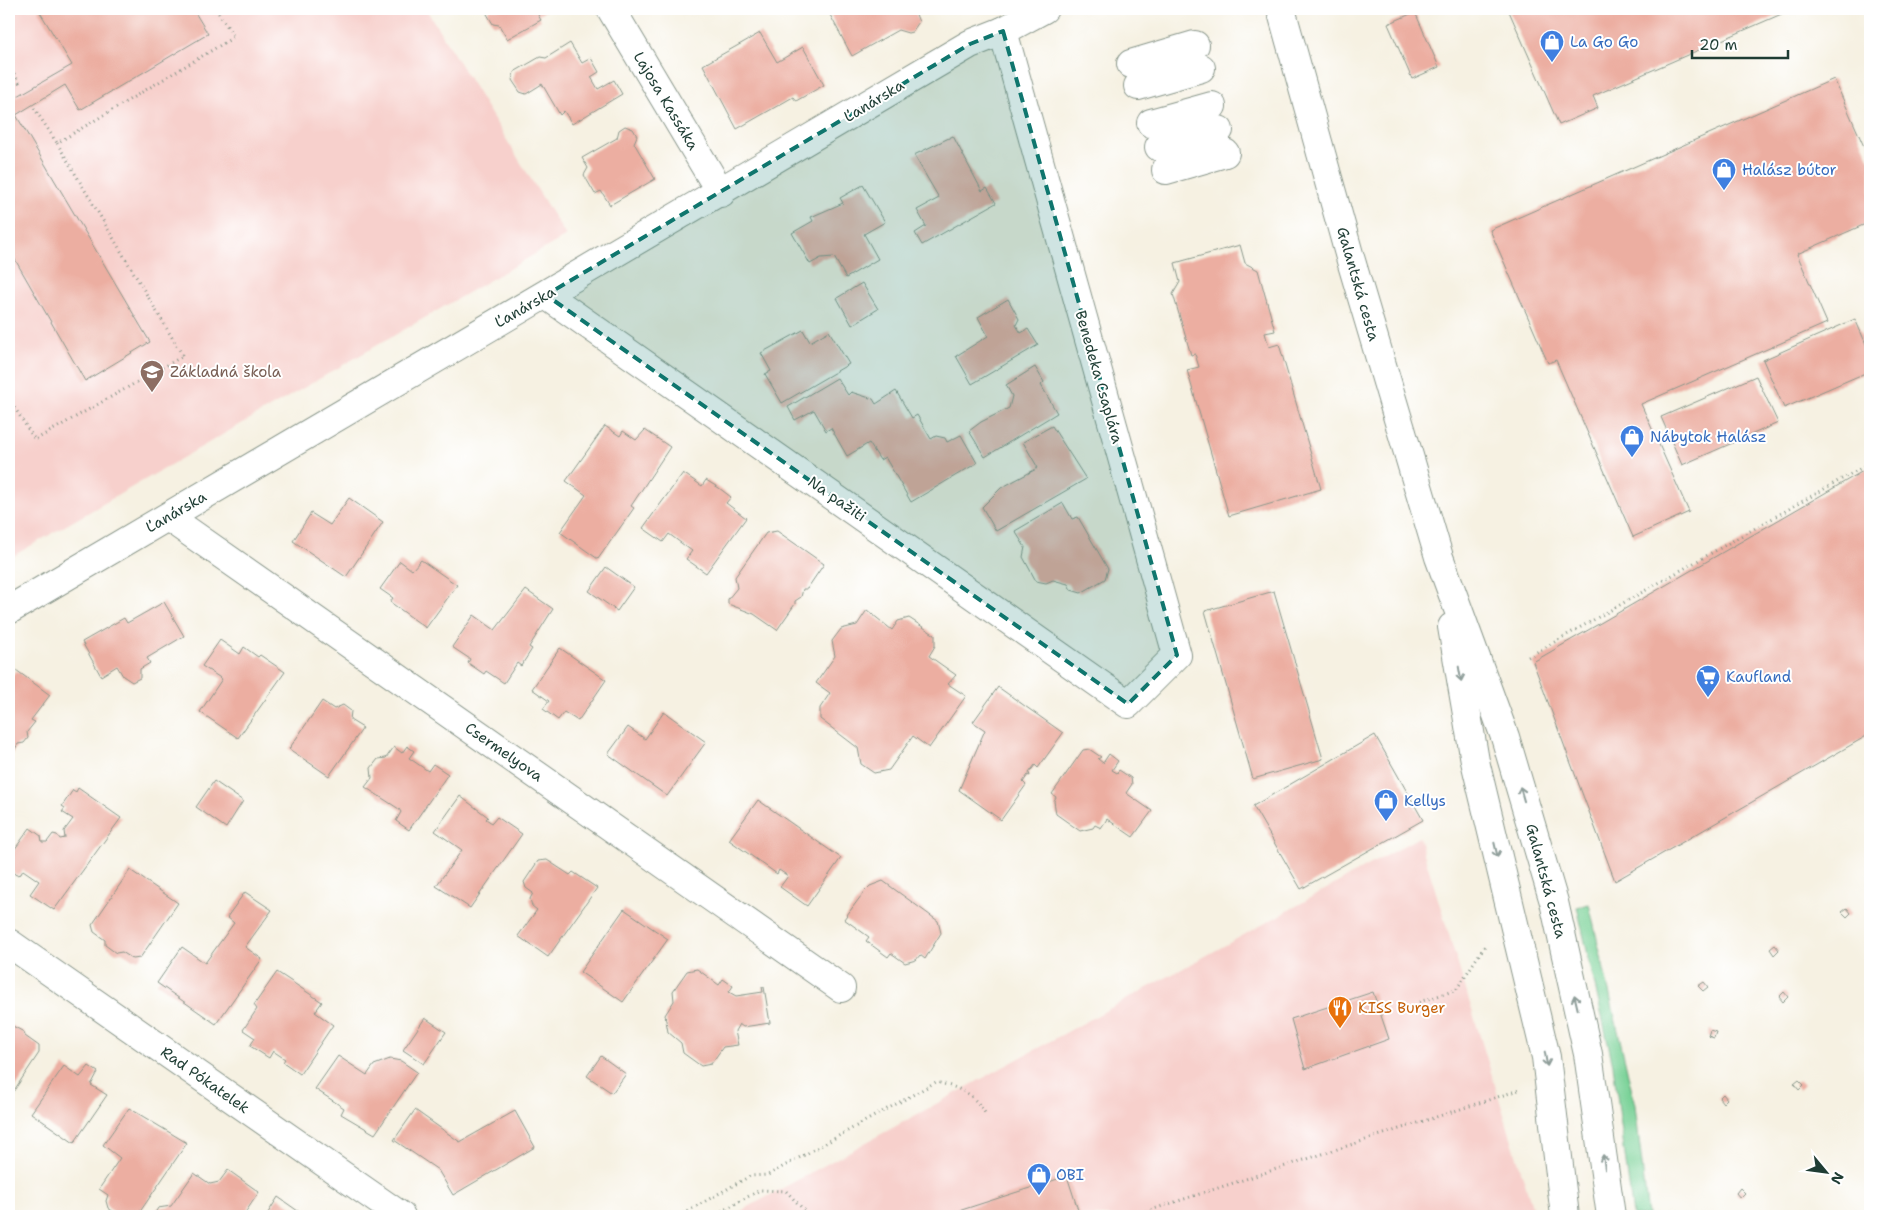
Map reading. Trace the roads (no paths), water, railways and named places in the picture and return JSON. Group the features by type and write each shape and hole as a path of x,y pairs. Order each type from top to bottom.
{"street":[{"name":"Lajosa Kassáka","path":"611,9 722,193"},
{"name":"Ľanárska","path":"10,606 168,517 722,193 970,44 1002,31 1044,9"},
{"name":"Galantská cesta","path":"1279,10 1346,244 1440,557 1505,737 1554,902 1588,1054 1613,1214"},
{"name":"Benedeka Csaplára","path":"1002,31 1177,654 1128,704"},
{"path":"1135,75 1198,56"},
{"path":"1159,147 1218,129 1159,147"},
{"name":"Na pažiti","path":"546,295 1128,704"},
{"name":"Csermelyova","path":"168,517 841,988"},
{"name":"Galantská cesta","path":"1440,557 1475,761 1546,1057 1565,1216"},
{"name":"Rad Pókatelek","path":"9,943 401,1216"}],"place":[{"name":"La Go Go","path":"1552,63"},
{"name":"Halász bútor","path":"1724,191"},
{"name":"Základná škola","path":"152,393"},
{"name":"Nábytok Halász","path":"1632,458"},
{"name":"Kaufland","path":"1708,698"},
{"name":"Kellys","path":"1386,822"},
{"name":"KISS Burger","path":"1340,1029"},
{"name":"OBI","path":"1039,1196"}]}
